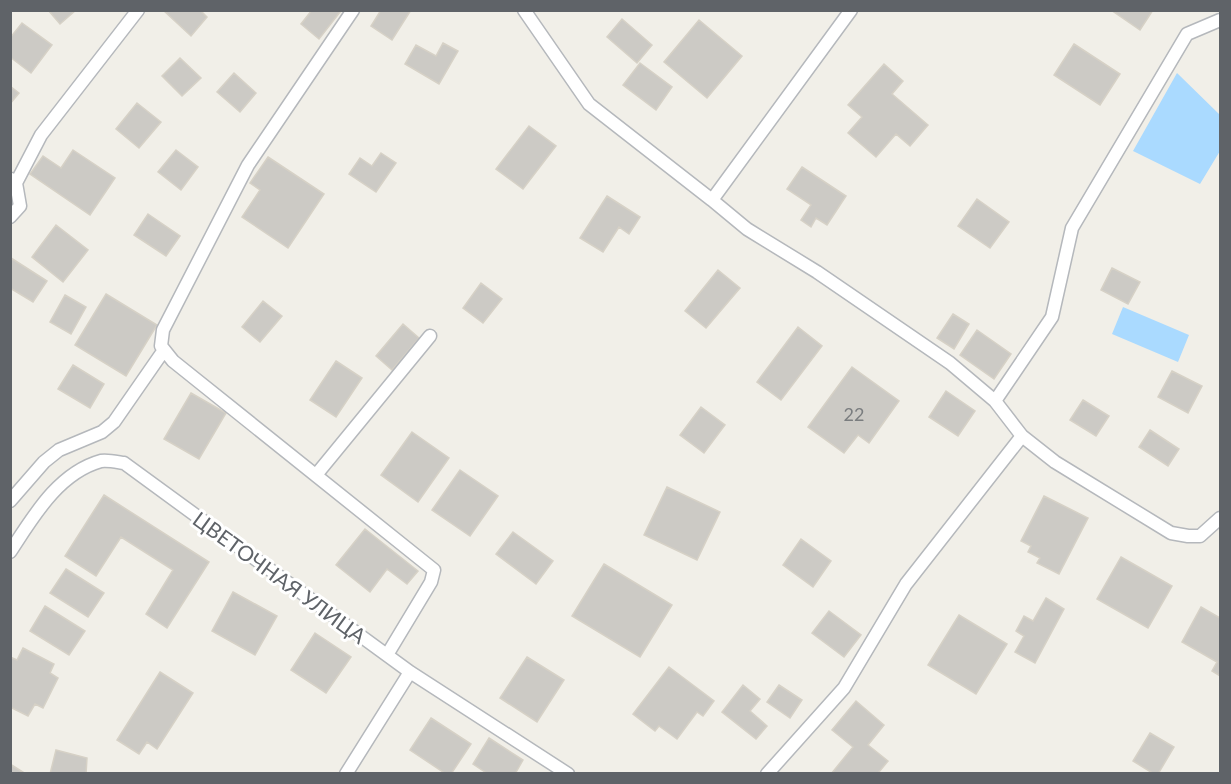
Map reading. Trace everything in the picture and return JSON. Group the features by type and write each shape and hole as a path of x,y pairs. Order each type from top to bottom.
{"lane":[{"path":"10,217 20,206 13,181 41,135 138,10"},
{"path":"353,10 248,165 163,330 161,346 173,361 434,570 431,582 387,655"},
{"path":"524,10 590,104 747,230 817,272 950,363 995,401 1022,436 1055,462 1171,533 1200,536 1221,518"},
{"path":"712,200 851,10"},
{"path":"995,401 1052,316 1072,228 1181,44 1187,34 1221,20"},
{"path":"316,474 430,336"},
{"path":"10,501 44,462 59,450 102,432 114,422 164,350"},
{"path":"767,774 844,688 906,584 1022,436"},
{"name":"ЦВЕТОЧНАЯ УЛИЦА","path":"10,552 36,513 69,477 102,461 124,463 410,672 568,774"},
{"path":"346,774 410,672"}],"water":[{"path":"1177,73 1220,115 1220,151 1200,184 1133,151"},
{"path":"1123,307 1189,335 1178,362 1112,334"}],"building":[{"path":"48,10 76,10 60,24"},
{"path":"163,10 200,10 207,17 191,36"},
{"path":"312,10 338,10 340,12 319,39 301,24"},
{"path":"381,10 411,10 392,40 371,26"},
{"path":"1111,10 1153,10 1140,30"},
{"path":"622,19 652,45 637,63 607,37"},
{"path":"699,20 742,56 707,98 664,62"},
{"path":"22,23 52,45 31,73 10,57 10,38"},
{"path":"443,43 458,51 439,84 405,64 416,45 436,56"},
{"path":"1074,44 1120,74 1100,105 1054,75"},
{"path":"180,58 201,78 182,96 162,76"},
{"path":"640,63 672,87 656,110 623,85"},
{"path":"884,64 903,81 892,94 928,125 910,146 896,134 876,157 848,133 862,117 848,105"},
{"path":"234,73 256,93 240,112 217,92"},
{"path":"10,86 19,93 10,104"},
{"path":"137,103 161,122 139,148 116,129"},
{"path":"529,126 556,146 523,189 496,169"},
{"path":"73,150 115,178 90,215 30,174 43,156 61,168"},
{"path":"176,150 198,167 181,190 158,172"},
{"path":"381,153 396,163 376,192 349,174 360,158 372,166"},
{"path":"268,157 324,194 288,248 242,217 260,190 250,183"},
{"path":"802,167 846,196 827,225 816,218 811,227 801,220 811,205 787,189"},
{"path":"607,196 640,217 629,234 619,227 603,252 580,238"},
{"path":"977,199 1009,222 990,248 958,226"},
{"path":"148,214 180,236 166,256 134,235"},
{"path":"56,225 88,250 63,282 32,257"},
{"path":"11,258 47,281 33,302 10,288"},
{"path":"1112,268 1140,282 1128,304 1101,290"},
{"path":"718,270 740,288 706,328 685,311"},
{"path":"481,283 502,299 483,323 463,308"},
{"path":"106,294 157,325 126,376 75,345"},
{"path":"65,295 86,307 71,334 50,322"},
{"path":"263,301 282,316 260,342 242,327"},
{"path":"953,314 969,324 954,349 937,338"},
{"path":"403,324 419,338 392,370 376,356"},
{"path":"798,327 822,346 781,400 757,382"},
{"path":"977,330 1011,354 994,379 960,355"},
{"path":"336,361 362,378 336,417 310,400"},
{"path":"73,365 104,384 90,408 58,389"},
{"path":"852,367 899,401 869,443 858,435 844,453 808,427"},
{"path":"1172,371 1202,386 1188,413 1158,397"},
{"path":"946,391 975,411 958,436 929,417"},
{"path":"191,393 226,413 199,459 164,439"},
{"path":"1083,400 1109,416 1096,436 1070,420"},
{"path":"701,407 725,425 704,453 680,435"},
{"path":"1150,430 1179,449 1168,466 1139,447"},
{"path":"412,432 449,458 418,502 381,475"},
{"path":"460,470 498,496 470,536 432,510"},
{"path":"667,487 720,512 697,560 644,535"},
{"path":"104,495 209,562 167,628 146,614 173,570 121,537 96,576 65,556"},
{"path":"1044,496 1088,518 1059,574 1037,563 1040,558 1028,552 1031,546 1021,541"},
{"path":"365,529 418,571 407,584 387,569 370,592 336,565"},
{"path":"513,532 553,561 536,584 496,554"},
{"path":"801,539 831,561 813,587 783,565"},
{"path":"1121,557 1172,586 1148,628 1097,599"},
{"path":"604,564 672,605 640,657 572,616"},
{"path":"66,569 104,593 88,617 50,593"},
{"path":"233,592 277,616 255,655 212,631"},
{"path":"1046,598 1064,609 1035,663 1015,652 1024,636 1016,631 1024,616 1033,621"},
{"path":"45,606 85,631 69,655 30,631"},
{"path":"1201,607 1220,618 1220,676 1212,671 1217,662 1182,642"},
{"path":"829,611 861,635 844,657 812,633"},
{"path":"959,615 1007,644 976,694 928,665"},
{"path":"315,633 351,657 326,693 291,670"},
{"path":"23,648 54,664 50,673 58,678 43,708 35,704 28,716 10,707 10,657 17,660"},
{"path":"527,657 564,680 537,722 500,698"},
{"path":"669,667 714,701 703,716 697,712 677,739 659,726 655,731 633,714"},
{"path":"160,672 193,693 157,749 147,742 139,754 117,740"},
{"path":"743,685 760,699 750,711 767,726 756,739 722,712"},
{"path":"779,685 802,700 790,718 767,702"},
{"path":"856,701 884,725 868,745 888,761 879,772 881,774 831,774 853,747 832,730"},
{"path":"431,718 471,744 451,774 446,774 410,750"},
{"path":"1150,733 1174,747 1158,774 1154,774 1133,761"},
{"path":"489,738 523,760 515,774 488,774 473,764"},
{"path":"56,750 87,758 86,774 50,774"},
{"path":"10,764 26,774 10,774"}]}
